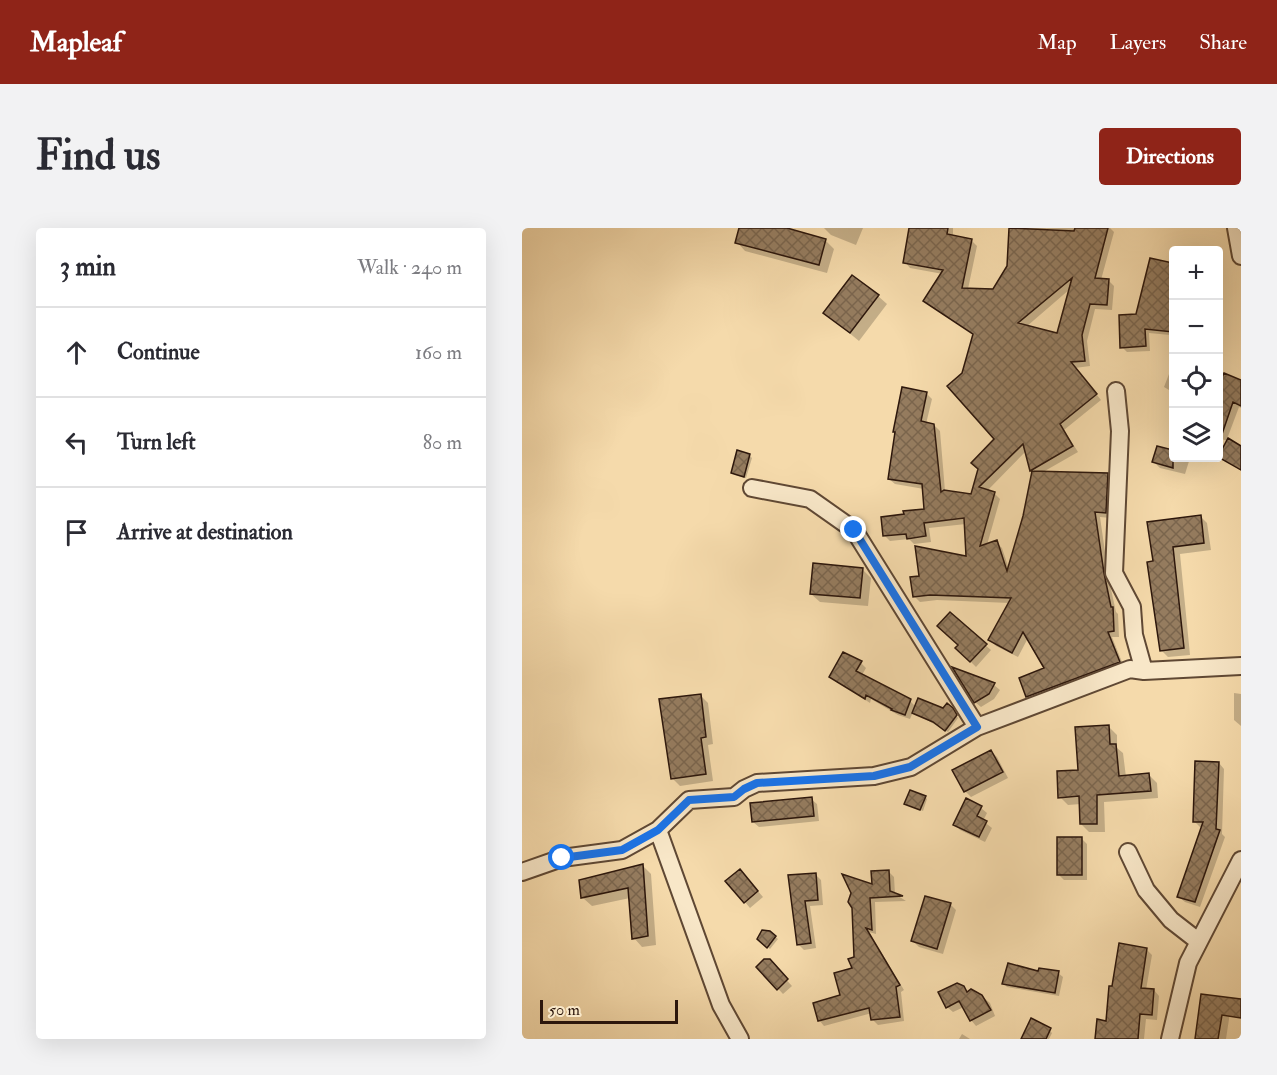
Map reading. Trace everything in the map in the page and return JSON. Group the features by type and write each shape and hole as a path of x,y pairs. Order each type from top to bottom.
{"street":[{"path":"1236,228 1241,256"},
{"path":"1116,391 1120,431 1114,573 1132,607 1134,635 1144,671"},
{"path":"752,488 810,499 854,530 977,727"},
{"path":"522,872 562,858 622,850 658,830 689,800 734,797 757,783 874,776 910,767 977,727 1130,669 1144,671 1241,666"},
{"path":"658,830 721,1005 740,1039"},
{"path":"1128,852 1146,890 1171,920 1198,941"},
{"path":"1170,1039 1188,963 1241,860"}],"building":[{"path":"739,228 787,228 826,239 819,265 735,243"},
{"path":"909,228 948,228 947,234 972,239 962,288 993,289 1007,266 1009,228 1074,231 1075,228 1108,228 1095,278 1109,279 1107,305 1090,304 1082,335 1085,361 1071,362 1097,394 1060,424 1073,446 1030,471 1023,444 979,487 995,492 980,546 997,540 1007,571 1023,516 1032,471 1108,473 1106,513 1095,512 1104,573 1111,607 1113,607 1114,631 1108,632 1120,662 1026,697 1019,678 1044,668 1023,632 1012,653 988,640 1011,598 930,595 913,597 910,577 919,576 915,546 966,556 964,518 924,523 926,536 907,539 906,534 883,536 881,517 904,514 903,511 924,509 922,484 888,479 895,432 893,432 902,387 927,392 921,421 934,424 941,492 944,490 971,494 978,469 971,463 994,439 947,386 962,373 973,334 923,301 943,270 903,263","holes":["1072,278 1057,333 1018,323"]},
{"path":"1150,258 1169,262 1169,332 1145,329 1146,346 1120,348 1119,315 1136,314"},
{"path":"852,275 879,295 850,333 823,313"},
{"path":"1224,373 1241,380 1241,406 1233,402 1223,431 1223,408"},
{"path":"1228,438 1241,446 1241,470 1223,460 1223,448"},
{"path":"1157,446 1169,449 1169,462 1173,462 1173,468 1152,462"},
{"path":"737,450 750,454 744,477 731,473"},
{"path":"1201,515 1204,543 1173,547 1184,648 1160,651 1147,562 1153,561 1147,522"},
{"path":"813,563 863,568 860,598 810,594"},
{"path":"950,612 987,644 970,662 955,648 958,645 937,626"},
{"path":"843,652 862,661 856,671 911,699 905,715 891,710 866,695 865,699 829,677"},
{"path":"952,667 995,683 989,694 974,703"},
{"path":"701,694 706,737 701,738 706,774 671,779 659,699"},
{"path":"918,698 943,708 947,703 953,708 957,715 945,731 933,722 912,713"},
{"path":"1109,725 1110,744 1116,744 1119,776 1149,773 1151,791 1097,795 1097,824 1080,824 1079,796 1058,798 1057,771 1078,770 1075,727"},
{"path":"991,750 1003,772 964,792 952,770"},
{"path":"1195,761 1219,762 1216,829 1220,830 1195,902 1177,897 1203,822 1193,822"},
{"path":"910,790 926,796 920,810 904,804"},
{"path":"812,797 814,816 752,822 750,803"},
{"path":"966,798 982,806 977,816 987,821 979,837 953,825"},
{"path":"1057,837 1082,837 1082,875 1057,875"},
{"path":"643,864 648,936 632,939 628,888 581,898 579,880"},
{"path":"740,869 758,891 744,903 725,881"},
{"path":"889,870 890,891 903,896 870,898 872,930 866,928 900,985 896,987 900,1017 871,1020 869,1008 818,1021 813,1003 840,995 834,973 852,968 848,959 854,957 852,908 848,902 851,893 842,874 872,884 871,871"},
{"path":"816,873 818,900 805,901 811,943 797,945 788,875"},
{"path":"925,896 951,903 937,949 911,941"},
{"path":"762,930 770,931 776,936 767,948 757,939"},
{"path":"1119,943 1147,948 1141,988 1154,989 1152,1015 1140,1014 1138,1039 1095,1039 1097,1019 1106,1021 1109,986 1112,986"},
{"path":"764,959 770,959 788,979 777,990 756,967"},
{"path":"1008,963 1038,971 1039,968 1059,971 1055,993 1002,984"},
{"path":"957,983 964,986 967,992 971,989 982,995 991,1010 970,1021 959,1001 946,1008 938,992"},
{"path":"1201,994 1241,999 1241,1018 1222,1015 1218,1039 1195,1039"},
{"path":"1031,1018 1051,1028 1046,1039 1021,1039"}],"route":[{"path":"562,858 622,850 658,830 689,800 734,797 757,783 874,776 910,767 977,727 854,530"}]}
